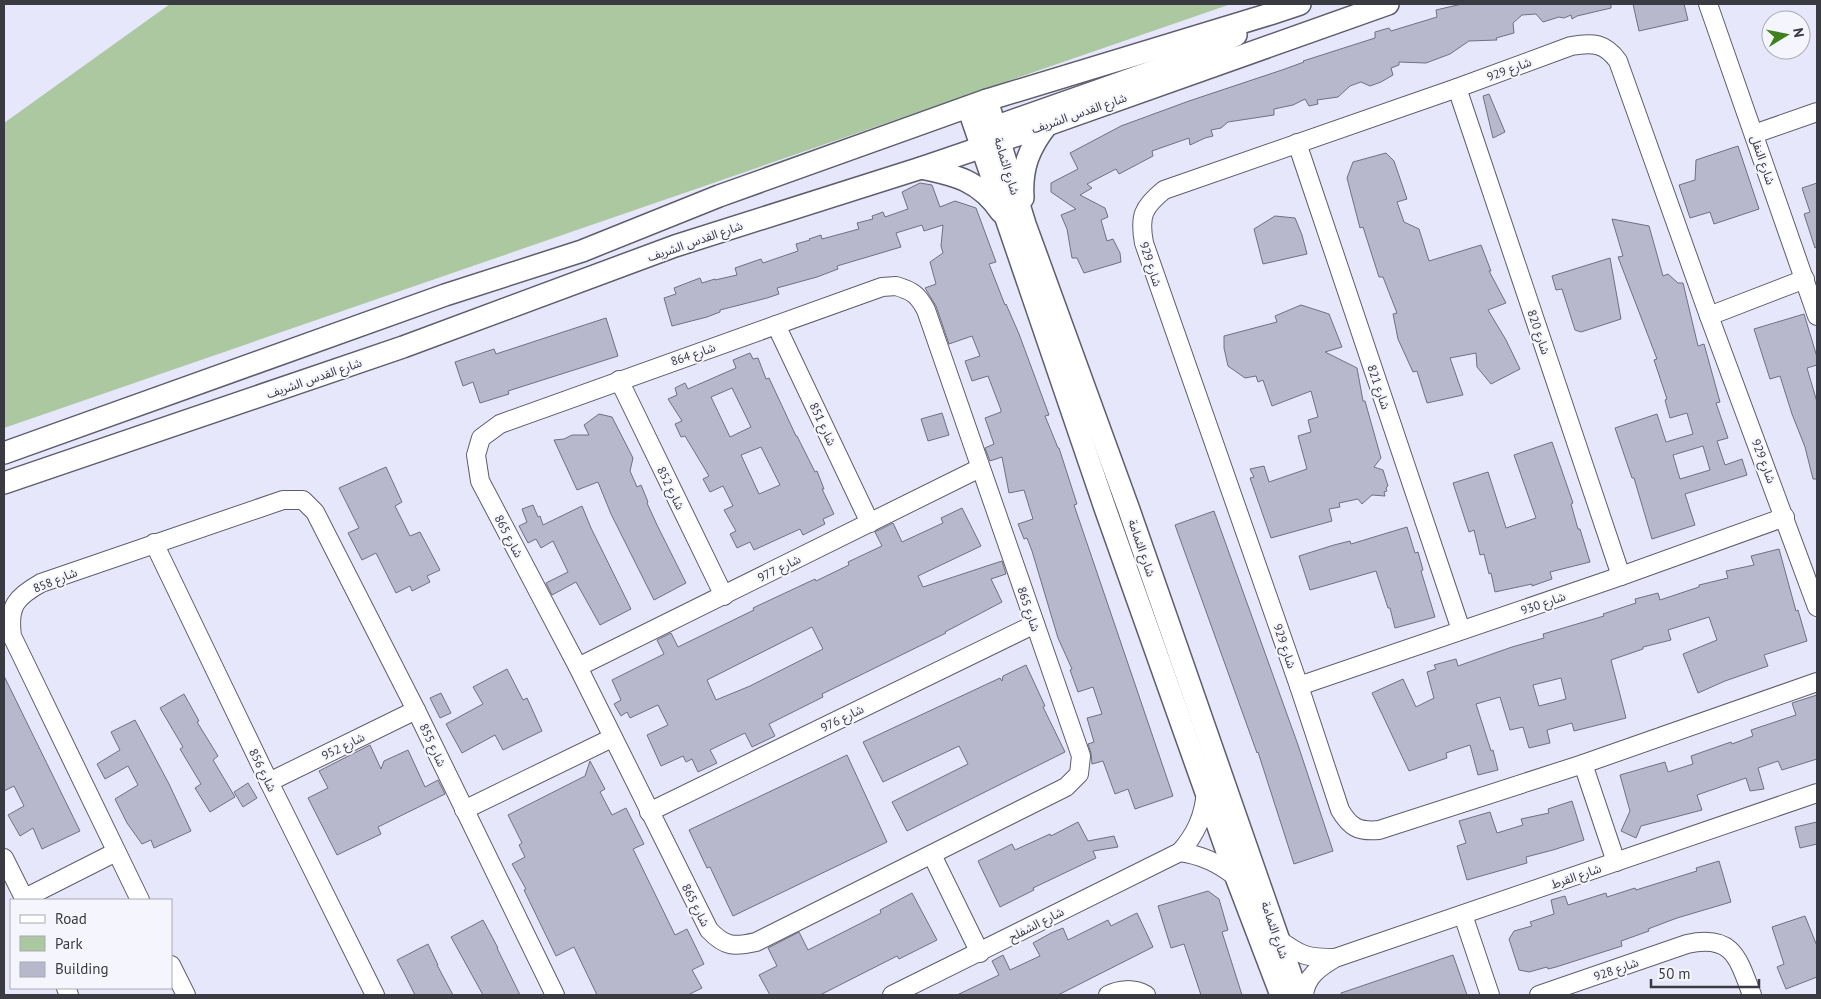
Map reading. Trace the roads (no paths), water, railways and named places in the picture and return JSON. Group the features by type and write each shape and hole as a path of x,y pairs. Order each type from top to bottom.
{"street":[{"path":"4,453 445,295 582,251 719,196 978,103 1300,4"},
{"name":"شارع القدس الشريف","path":"4,483 403,347 675,246 921,168 992,138 1047,125 1388,4"},
{"name":"شارع النفل","path":"1708,4 1817,316"},
{"path":"992,138 1188,59 1225,41 1270,14"},
{"name":"شارع 929","path":"1817,607 1709,316 1618,61 1610,50 1597,44 1572,46 1458,88 1164,190 1150,201 1143,213 1141,228 1144,243 1299,686 1340,810 1347,822 1357,829 1378,830 1583,764 1817,682"},
{"name":"شارع 820","path":"1458,88 1621,576"},
{"name":"شارع الثمامة","path":"978,103 992,138 1016,223 1105,508 1236,877 1280,995"},
{"path":"1754,134 1817,112"},
{"path":"1016,223 1026,160 1031,148 1047,125"},
{"name":"شارع 821","path":"1297,143 1461,630"},
{"path":"921,168 952,174 967,180 1016,223"},
{"name":"شارع الثمامة","path":"1016,223 1131,517 1298,995"},
{"path":"1709,316 1804,279"},
{"name":"شارع 864","path":"481,438 500,424 882,287 896,286 909,290"},
{"name":"شارع 865","path":"481,438 476,455 480,481 578,667 709,930 718,939 729,945 756,942 1066,787 1079,774 1080,756 926,310 920,298 909,290"},
{"name":"شارع 851","path":"776,325 870,523"},
{"name":"شارع 852","path":"619,380 724,596"},
{"name":"شارع 977","path":"578,667 980,468"},
{"name":"شارع 858","path":"140,899 12,636 10,621 14,604 24,593 41,583 283,500 302,500"},
{"name":"شارع 855","path":"302,500 315,512 416,710 555,995"},
{"name":"شارع 930","path":"1299,686 1621,576 1785,517"},
{"name":"شارع 856","path":"154,543 374,995"},
{"name":"شارع 976","path":"649,812 1034,624"},
{"name":"شارع 952","path":"269,782 416,710"},
{"path":"464,810 612,738"},
{"path":"1583,764 1616,862"},
{"name":"شارع الشفلح","path":"892,995 980,953 1180,852 1200,824 1206,789"},
{"name":"شارع القرط","path":"1304,995 1310,976 1335,958 1817,793"},
{"path":"4,858 25,899 116,852"},
{"path":"1180,852 1210,860 1224,867 1236,877"},
{"path":"932,855 980,953"},
{"path":"1463,915 1490,995"},
{"name":"شارع القرط","path":"1278,939 1301,955 1335,958"},
{"name":"شارع 928","path":"1539,995 1577,989 1687,944 1704,940 1720,942 1735,954 1752,995"},
{"path":"172,967 186,995"},
{"path":"1108,995 1114,992 1129,990 1146,995"}]}
